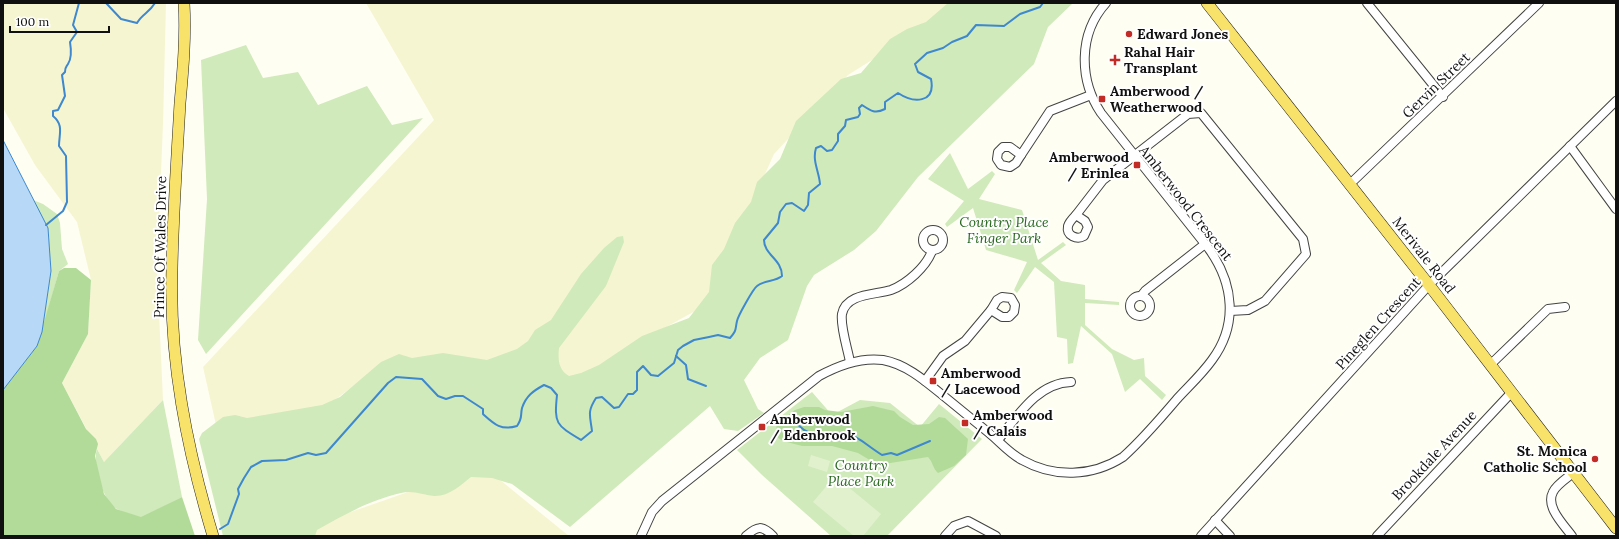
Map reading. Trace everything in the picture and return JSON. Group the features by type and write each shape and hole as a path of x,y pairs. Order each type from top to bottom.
{"main road":[{"name":"Prince Of Wales Drive","path":"184,3 184,49 172,263 174,333 177,371 186,432 196,476 213,536"},
{"name":"Merivale Road","path":"1207,3 1429,285 1616,528"}],"street":[{"name":"Amberwood Crescent","path":"641,536 652,512 662,501 819,376 837,366 850,362 883,360 911,371 925,380 1021,460 1048,471 1065,473 1080,472 1109,466 1131,450 1213,360 1227,332 1230,311 1230,301 1223,272 1205,244 1101,113 1091,95 1084,65 1084,50 1094,21 1106,3"},
{"path":"1367,3 1443,97"},
{"name":"Gervin Street","path":"1350,184 1443,97 1539,3"},
{"path":"1021,155 1050,111 1091,95"},
{"name":"Pineglen Crescent","path":"1201,536 1429,285 1616,101"},
{"path":"1076,215 1097,186 1188,114 1201,113 1302,239 1306,254 1265,301 1248,310 1230,311"},
{"path":"1570,146 1616,210"},
{"path":"1142,296 1145,291 1205,244"},
{"path":"850,362 842,320 844,307 856,298 891,290 905,282 913,276 929,257 932,251"},
{"path":"1490,365 1548,309 1565,307"},
{"path":"925,380 943,356 965,341 991,310"},
{"path":"998,440 1030,401 1054,385 1071,382"},
{"name":"Brookdale Avenue","path":"1377,536 1511,393"},
{"path":"1572,536 1554,510 1551,500 1553,492 1573,473"},
{"path":"1215,520 1230,536"},
{"path":"945,536 954,526 968,522 996,536"},
{"path":"746,536 751,531 760,528 766,529 773,536"}],"green space":[{"path":"3,3 166,3 157,269 163,400 104,462 62,383 88,334 91,280 77,222 35,165 3,108"},
{"path":"366,3 950,3 942,16 848,75 774,154 706,305 668,326 579,381 381,365 311,418 216,425 203,367 434,120"},
{"path":"948,3 1073,3 1048,27 1034,64 918,177 876,231 854,250 814,275 807,286 788,340 760,358 744,380 758,409 764,413 738,431 724,429 710,406 570,527 512,484 492,478 471,477 454,490 444,495 434,496 414,492 405,492 379,500 358,508 317,530 315,536 223,536 199,439 202,433 223,417 235,415 247,418 322,405 340,397 381,362 399,354 412,358 443,353 487,360 517,349 528,341 535,330 551,320 581,274 604,248 617,237 623,236 624,242 606,286 559,348 559,360 565,374 569,376 581,373 599,365 642,336 689,318 709,292 712,265 724,249 735,223 751,202 757,182 780,159 796,121 841,79 861,73 890,39 907,29 926,22"},
{"path":"246,45 263,78 298,72 318,105 367,86 392,125 423,118 206,354 198,340 207,199 201,60"},
{"name":"Country Place Finger Park","path":"950,153 968,189 992,171 995,174 979,199 1022,210 1038,260 1063,242 1066,245 1041,263 1061,281 1085,285 1085,299 1119,302 1119,305 1085,303 1085,325 1112,349 1134,360 1144,358 1145,376 1166,395 1162,400 1140,379 1125,392 1112,354 1081,326 1073,363 1068,364 1067,339 1057,337 1054,282 1035,267 1017,293 1014,290 1027,262 986,250 973,208 947,227 945,224 964,201 928,179"},
{"path":"33,200 43,204 57,214 60,223 62,249 68,264 59,271 42,332 51,271 48,228"},
{"path":"64,268 76,268 91,280 88,334 62,383 86,429 96,439 98,444 95,456 104,494 116,509 141,517 182,497 195,536 3,536 3,390 37,346 59,271"},
{"name":"Country Place Park","path":"812,392 832,415 860,400 890,403 920,427 939,404 982,439 887,536 831,536 761,474 737,450"},
{"path":"163,400 182,497 141,518 117,509 107,499 97,472 97,449 104,462"},
{"path":"873,406 894,411 900,417 913,425 929,424 939,417 945,418 968,439 966,455 954,466 938,473 928,457 878,465 858,453 832,446 802,446 783,441 775,436 777,424 795,410 804,407 819,407 825,410 841,412"},
{"path":"811,455 830,461 827,472 808,466"},
{"path":"484,467 569,536 282,536 474,469"},
{"path":"835,476 881,514 863,536 854,536 813,502"}],"water":[{"path":"3,140 48,228 51,271 42,332 37,346 3,390"}],"waterway":[{"path":"46,225 63,211 67,202 66,156 59,146 60,126 53,116 53,111 58,110 65,96 62,75 65,72 65,68 70,59 70,42 77,32 73,25 79,3"},
{"path":"106,3 121,19 137,23 155,3"},
{"path":"220,529 228,524 239,494 238,489 251,467 262,461 286,460 308,453 316,455 326,453 388,383 396,377 422,379 438,396 446,399 455,396 463,396 483,409 483,414 494,424 506,428 517,426 521,419 522,408 526,400 533,392 544,385 551,388 557,395 556,412 558,423 566,431 581,440 592,431 590,410 596,398 602,397 614,408 619,407 628,394 633,394 637,390 637,372 643,366 651,375 658,376 674,363 678,350 694,340 718,335 730,338 735,331 740,314 755,288 760,284 782,276 779,265 767,250 764,240 778,223 780,212 786,204 792,203 804,211 808,205 809,193 820,184 815,162 816,148 821,146 827,151 832,150 838,141 838,134 845,126 846,120 858,117 860,114 859,108 862,105 876,112 885,109 885,102 898,93 910,99 916,100 927,97 932,87 931,79 918,72 915,64 927,53 943,48 952,42 967,36 976,25 1004,26 1020,14 1040,7 1043,3"},
{"path":"676,356 686,365 688,379 706,386"},
{"path":"789,417 804,430 818,437 839,433 846,434 859,439 882,455 891,453 897,455 930,441"}],"place":[{"name":"Edward Jones","path":"1129,34"},
{"name":"Rahal Hair Transplant","path":"1115,60"},
{"name":"Amberwood / Weatherwood","path":"1102,99"},
{"name":"Amberwood / Erinlea","path":"1137,165"},
{"name":"Amberwood / Lacewood","path":"933,381"},
{"name":"Amberwood / Calais","path":"965,423"},
{"name":"Amberwood / Edenbrook","path":"762,427"},
{"name":"St. Monica Catholic School","path":"1595,459"}]}
